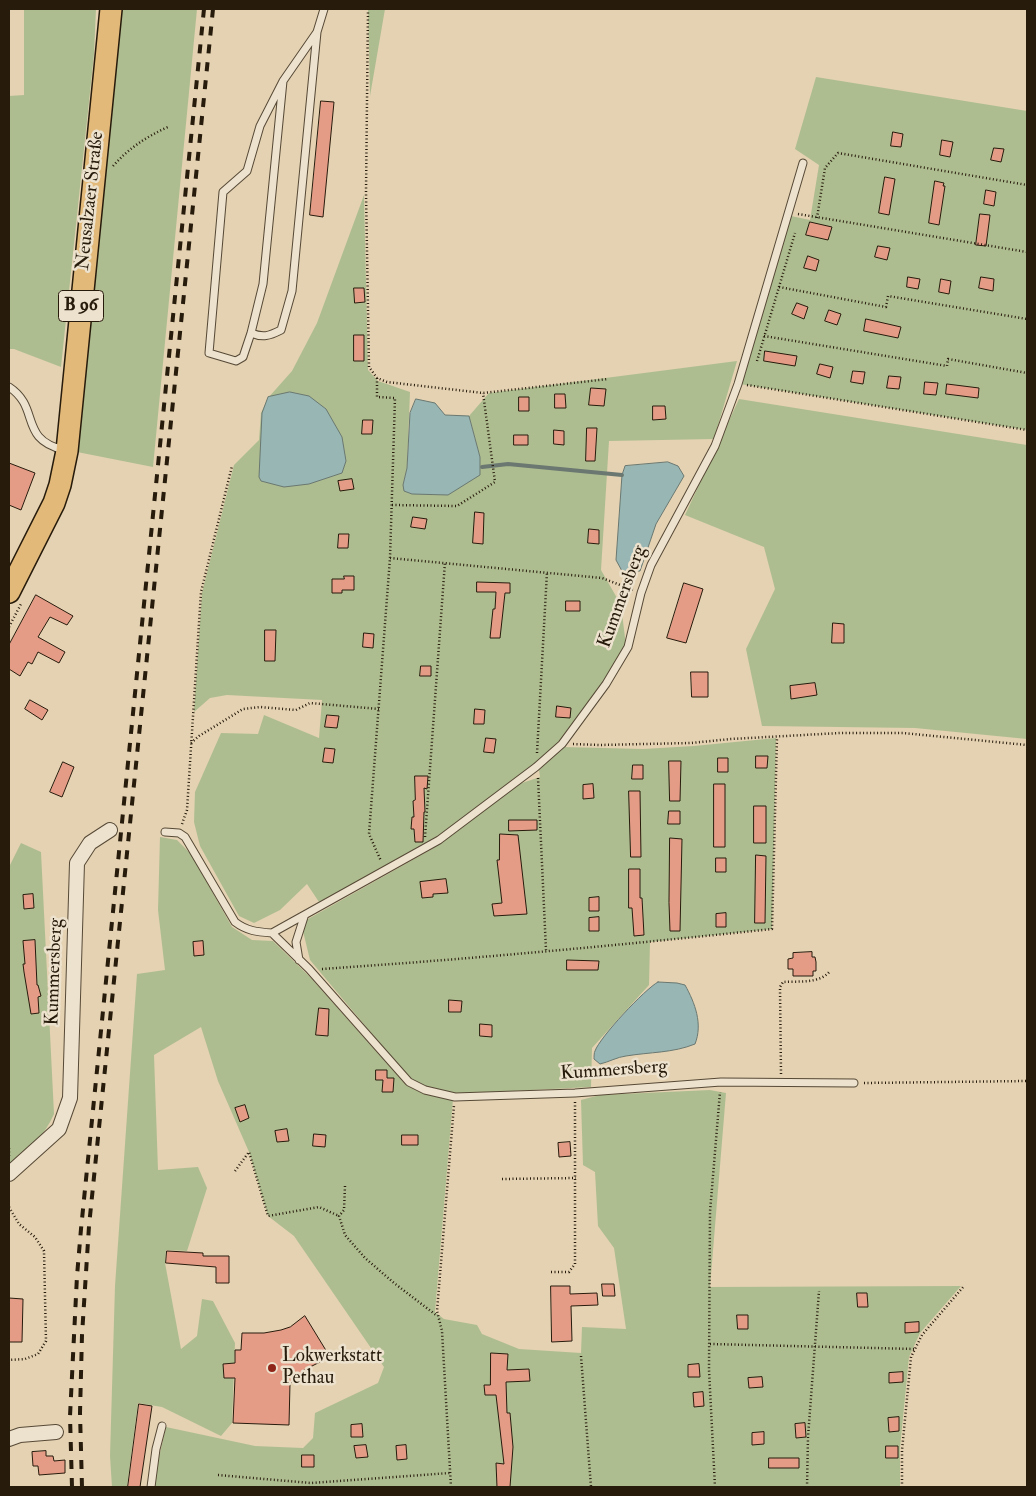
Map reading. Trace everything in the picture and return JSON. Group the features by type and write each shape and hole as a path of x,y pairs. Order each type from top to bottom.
{"main road":[{"name":"Neusalzaer Straße","path":"9,591 54,504 60,485 66,451 110,9"}],"street":[{"name":"Kummersberg","path":"9,1174 59,1129 70,1098 77,862 90,843 110,830"},
{"path":"9,1438 56,1432"}],"lane":[{"path":"251,333 260,337 280,330 292,291 317,32 324,9"},
{"path":"283,81 263,284 251,333 243,356 236,361 209,353 223,192 247,171 260,126 283,81 317,32"},
{"name":"Kummersberg","path":"803,164 738,384 715,446 651,565 628,647 606,684 562,744 536,767 439,840 272,933 309,969 409,1082 424,1090 455,1097 575,1094 721,1082 854,1083"},
{"path":"9,387 25,403 38,437 46,444 66,451"},
{"path":"165,832 179,833 186,837 235,922 253,932 272,933"},
{"path":"299,960 296,942 304,916"},
{"path":"151,1487 156,1450 162,1426"}],"path":[{"path":"368,9 366,193 370,367 377,378 377,397 395,398 390,558 369,834 385,870"},
{"path":"111,168 138,143 168,127"},
{"path":"817,218 825,168 838,153 1027,185"},
{"path":"789,212 1027,252"},
{"path":"757,361 795,233"},
{"path":"779,287 886,307 888,296 1027,320"},
{"path":"764,336 947,366 948,359 1027,373"},
{"path":"377,378 387,382 482,393 608,379"},
{"path":"738,384 1027,430"},
{"path":"392,505 456,506 495,482 482,393"},
{"path":"179,833 187,810 201,592 232,466"},
{"path":"390,558 602,578 642,593"},
{"path":"424,850 445,562"},
{"path":"191,743 243,709 260,707 296,710 310,703 379,709"},
{"path":"562,744 691,744 731,739 903,733 1027,745"},
{"path":"309,969 437,961 637,944 772,929 777,737"},
{"path":"781,1083 780,987 783,982 818,979 826,976 830,971"},
{"path":"854,1083 1027,1081"},
{"path":"715,1487 710,1399 710,1212 721,1082"},
{"path":"551,1272 569,1272 575,1264 575,1094"},
{"path":"451,1487 442,1331 437,1316 455,1097"},
{"path":"235,1171 249,1152 268,1216 319,1207 339,1216 345,1235 364,1258 437,1316"},
{"path":"502,1179 576,1178"},
{"path":"339,1216 344,1210 346,1186"},
{"path":"9,1208 19,1224 35,1237 44,1251 46,1341 38,1354 25,1359 9,1360"},
{"path":"902,1487 903,1441 911,1357 922,1335 964,1286"},
{"path":"807,1487 808,1437 819,1291"},
{"path":"710,1344 915,1349"},
{"path":"581,1356 591,1487"},
{"path":"218,1475 311,1483 450,1473"}],"green space":[{"path":"24,9 96,9 94,54 61,367 14,349 9,349 9,96 24,95"},
{"path":"117,9 197,9 153,467 72,451"},
{"path":"368,9 385,9 370,96"},
{"path":"816,77 1027,111 1027,430 740,384 791,216 810,220 819,165 795,149"},
{"path":"364,195 368,370 378,381 410,392 407,468 403,485 480,457 469,416 489,393 737,361 714,439 609,441 601,570 621,605 626,646 604,684 560,742 533,767 428,844 319,902 307,884 280,910 254,923 239,916 200,846 194,822 195,792 221,733 258,734 264,715 319,738 322,700 227,695 210,698 194,712 202,593 234,465 259,440 261,413 268,398 292,371 317,323"},
{"path":"739,399 1027,445 1027,739 915,728 762,726 746,649 775,589 764,547 685,515"},
{"path":"776,738 772,929 650,942 649,985 592,1048 591,1087 454,1094 424,1087 409,1078 310,960 301,923 432,849 519,784 540,777 539,770 563,747 643,749"},
{"path":"160,837 177,840 191,854 232,927 252,940 273,941 310,977 406,1085 420,1092 453,1099 435,1312 444,1319 477,1325 482,1334 519,1349 581,1353 582,1327 626,1329 614,1248 598,1226 595,1172 583,1165 581,1100 600,1095 710,1090 726,1093 710,1287 961,1286 920,1333 909,1357 900,1448 900,1487 152,1487 166,1427 255,1446 303,1448 313,1438 315,1413 378,1383 384,1367 294,1236 268,1216 249,1152 218,1081 201,1027 154,1055 158,1170 198,1167 207,1188 187,1251 166,1250 165,1263 181,1349 197,1336 202,1299 213,1301 235,1343 232,1423 221,1436 162,1407 138,1403 127,1487 112,1487 110,1456 115,1286 137,974 165,970 158,910"},
{"path":"21,843 41,852 54,1114 36,1142 9,1164 9,867"}],"water":[{"path":"290,392 309,396 326,409 342,437 346,461 342,473 309,484 284,487 261,481 259,477 262,413 268,397"},
{"path":"416,399 435,403 445,415 469,416 480,457 480,475 448,495 412,494 404,491 410,413"},
{"path":"668,462 678,466 684,476 656,524 640,571 622,571 616,560 622,475 625,466"},
{"path":"658,982 685,985 697,1014 698,1029 695,1044 670,1051 623,1057 600,1064 594,1059 595,1052 605,1035 643,994"}],"building":[{"path":"321,101 334,102 323,217 310,215"},
{"path":"893,132 903,134 901,147 891,146"},
{"path":"942,140 953,142 950,157 940,155"},
{"path":"994,148 1004,149 1001,162 991,160"},
{"path":"885,177 895,179 889,215 879,213"},
{"path":"935,181 944,183 943,186 945,186 939,225 929,223"},
{"path":"986,190 996,192 994,206 984,204"},
{"path":"980,214 990,215 986,246 976,245"},
{"path":"810,222 832,227 828,240 806,235"},
{"path":"878,246 890,248 887,260 875,257"},
{"path":"808,256 819,260 816,271 804,268"},
{"path":"908,277 920,279 918,289 907,287"},
{"path":"981,277 994,279 993,291 979,288"},
{"path":"941,279 951,281 949,294 939,292"},
{"path":"354,288 364,288 365,302 355,303"},
{"path":"797,303 808,307 804,319 792,314"},
{"path":"829,310 841,314 837,325 825,321"},
{"path":"866,319 901,327 898,338 864,331"},
{"path":"354,335 364,335 364,361 354,361"},
{"path":"765,351 797,356 795,366 764,361"},
{"path":"820,364 833,367 830,378 817,374"},
{"path":"853,371 865,372 863,384 851,382"},
{"path":"889,376 901,377 899,389 887,388"},
{"path":"925,382 938,383 936,395 924,394"},
{"path":"947,384 979,388 978,398 946,394"},
{"path":"591,388 606,389 604,406 589,405"},
{"path":"555,394 565,394 566,408 555,408"},
{"path":"519,397 529,397 529,411 519,411"},
{"path":"653,406 665,406 666,419 653,420"},
{"path":"363,420 373,420 372,434 362,434"},
{"path":"587,428 597,428 595,461 586,461"},
{"path":"554,430 564,431 564,445 554,444"},
{"path":"514,435 528,435 528,445 514,445"},
{"path":"9,463 35,473 21,510 9,505"},
{"path":"352,479 354,489 340,491 338,481"},
{"path":"475,512 484,513 483,544 473,543"},
{"path":"413,517 427,519 425,529 411,527"},
{"path":"589,529 599,530 599,544 588,543"},
{"path":"339,534 349,534 348,548 338,548"},
{"path":"344,576 354,576 354,590 342,590 342,593 332,593 332,579 344,579"},
{"path":"477,582 510,583 510,593 505,593 500,638 490,638 496,592 477,592"},
{"path":"684,583 703,589 686,643 667,638"},
{"path":"36,595 73,616 67,625 50,617 38,637 65,652 59,663 38,652 32,664 28,662 20,676 9,669 9,645"},
{"path":"566,601 580,601 580,611 566,611"},
{"path":"833,623 844,624 844,643 832,643"},
{"path":"265,630 276,630 275,661 265,661"},
{"path":"364,633 374,634 373,648 363,647"},
{"path":"421,666 431,666 431,676 420,676"},
{"path":"691,672 708,672 708,697 692,697"},
{"path":"815,683 817,695 791,699 790,686"},
{"path":"30,700 48,710 42,720 25,709"},
{"path":"557,706 571,708 570,718 556,717"},
{"path":"475,709 485,710 484,724 474,724"},
{"path":"327,715 339,716 337,728 325,727"},
{"path":"486,738 496,739 494,753 484,752"},
{"path":"325,748 335,749 333,763 323,762"},
{"path":"756,756 768,756 767,768 756,768"},
{"path":"718,758 728,758 728,772 718,772"},
{"path":"669,761 681,761 680,801 670,801"},
{"path":"63,762 74,767 62,797 50,792"},
{"path":"633,765 643,765 643,779 632,779"},
{"path":"415,776 428,776 427,789 424,788 423,842 415,842 414,829 411,829 412,817 414,817"},
{"path":"593,784 594,798 583,799 583,785"},
{"path":"714,784 725,784 725,847 714,847"},
{"path":"629,791 640,791 641,857 631,857"},
{"path":"754,806 766,806 766,843 754,843"},
{"path":"669,811 680,811 680,824 668,824"},
{"path":"509,820 537,820 537,830 509,831"},
{"path":"500,834 518,835 527,914 494,916 492,904 502,903 497,860 499,860"},
{"path":"670,838 682,839 680,931 670,931"},
{"path":"756,855 766,856 765,923 755,923"},
{"path":"716,858 726,858 726,872 716,872"},
{"path":"629,869 640,869 640,898 642,898 644,935 634,936 632,908 629,908"},
{"path":"446,879 448,893 433,894 433,897 422,898 420,882"},
{"path":"33,894 34,908 24,909 23,895"},
{"path":"599,897 599,911 589,911 589,898"},
{"path":"726,913 726,927 716,927 716,914"},
{"path":"599,917 599,931 589,931 589,918"},
{"path":"35,940 37,985 41,996 38,997 39,1013 31,1014 23,964 25,964 23,941"},
{"path":"203,941 204,955 194,956 193,942"},
{"path":"812,952 812,957 815,957 816,962 816,971 813,971 813,976 793,976 793,969 788,969 788,959 793,958 793,953"},
{"path":"567,960 599,961 598,970 567,970"},
{"path":"449,1000 462,1001 461,1012 449,1012"},
{"path":"319,1008 329,1009 328,1036 316,1035"},
{"path":"480,1024 492,1025 492,1037 480,1036"},
{"path":"376,1070 387,1070 387,1078 394,1078 393,1092 382,1092 383,1080 376,1080"},
{"path":"245,1105 249,1118 240,1122 235,1108"},
{"path":"287,1129 289,1141 277,1142 275,1131"},
{"path":"314,1134 326,1135 325,1147 313,1146"},
{"path":"402,1135 418,1135 418,1145 402,1145"},
{"path":"570,1142 571,1156 559,1157 558,1143"},
{"path":"167,1251 203,1253 203,1256 229,1256 229,1283 216,1283 216,1267 166,1263"},
{"path":"602,1284 614,1284 615,1296 603,1296"},
{"path":"551,1286 570,1286 570,1294 597,1293 598,1305 571,1306 572,1341 552,1342"},
{"path":"857,1293 867,1293 868,1307 858,1307"},
{"path":"9,1298 23,1299 22,1342 9,1342"},
{"path":"737,1315 748,1315 748,1329 738,1329"},
{"name":"Lokwerkstatt Pethau","path":"305,1316 330,1357 302,1371 305,1379 290,1383 289,1425 233,1423 235,1378 224,1378 223,1364 235,1363 235,1350 241,1350 242,1333 264,1333 281,1330 290,1327"},
{"path":"919,1322 919,1332 905,1333 905,1323"},
{"path":"491,1353 508,1354 507,1370 529,1369 530,1381 506,1382 507,1413 510,1413 513,1447 510,1487 497,1487 496,1463 504,1464 496,1395 485,1395 484,1385 490,1385"},
{"path":"699,1364 700,1377 688,1377 688,1365"},
{"path":"903,1372 903,1382 889,1383 889,1373"},
{"path":"762,1377 763,1387 749,1388 748,1378"},
{"path":"703,1392 704,1406 694,1407 693,1393"},
{"path":"139,1404 152,1406 140,1487 128,1487"},
{"path":"899,1417 899,1431 889,1432 888,1418"},
{"path":"805,1423 806,1437 796,1438 795,1424"},
{"path":"362,1424 363,1437 351,1437 351,1425"},
{"path":"764,1432 764,1444 752,1445 752,1433"},
{"path":"366,1445 368,1457 356,1458 354,1446"},
{"path":"406,1445 407,1459 397,1460 396,1446"},
{"path":"886,1446 898,1446 898,1458 886,1458"},
{"path":"46,1451 46,1456 53,1456 54,1461 65,1460 65,1473 39,1475 38,1466 33,1466 32,1452"},
{"path":"302,1455 314,1455 314,1467 302,1467"},
{"path":"769,1458 799,1458 799,1468 769,1468"}],"waterway":[{"path":"482,467 508,464 622,475"}],"railway":[{"path":"72,1487 70,1416 81,1229 204,9"},
{"path":"82,1487 80,1413 82,1335 89,1226 213,9"}],"place":[{"name":"Lokwerkstatt Pethau","path":"272,1368"}]}
